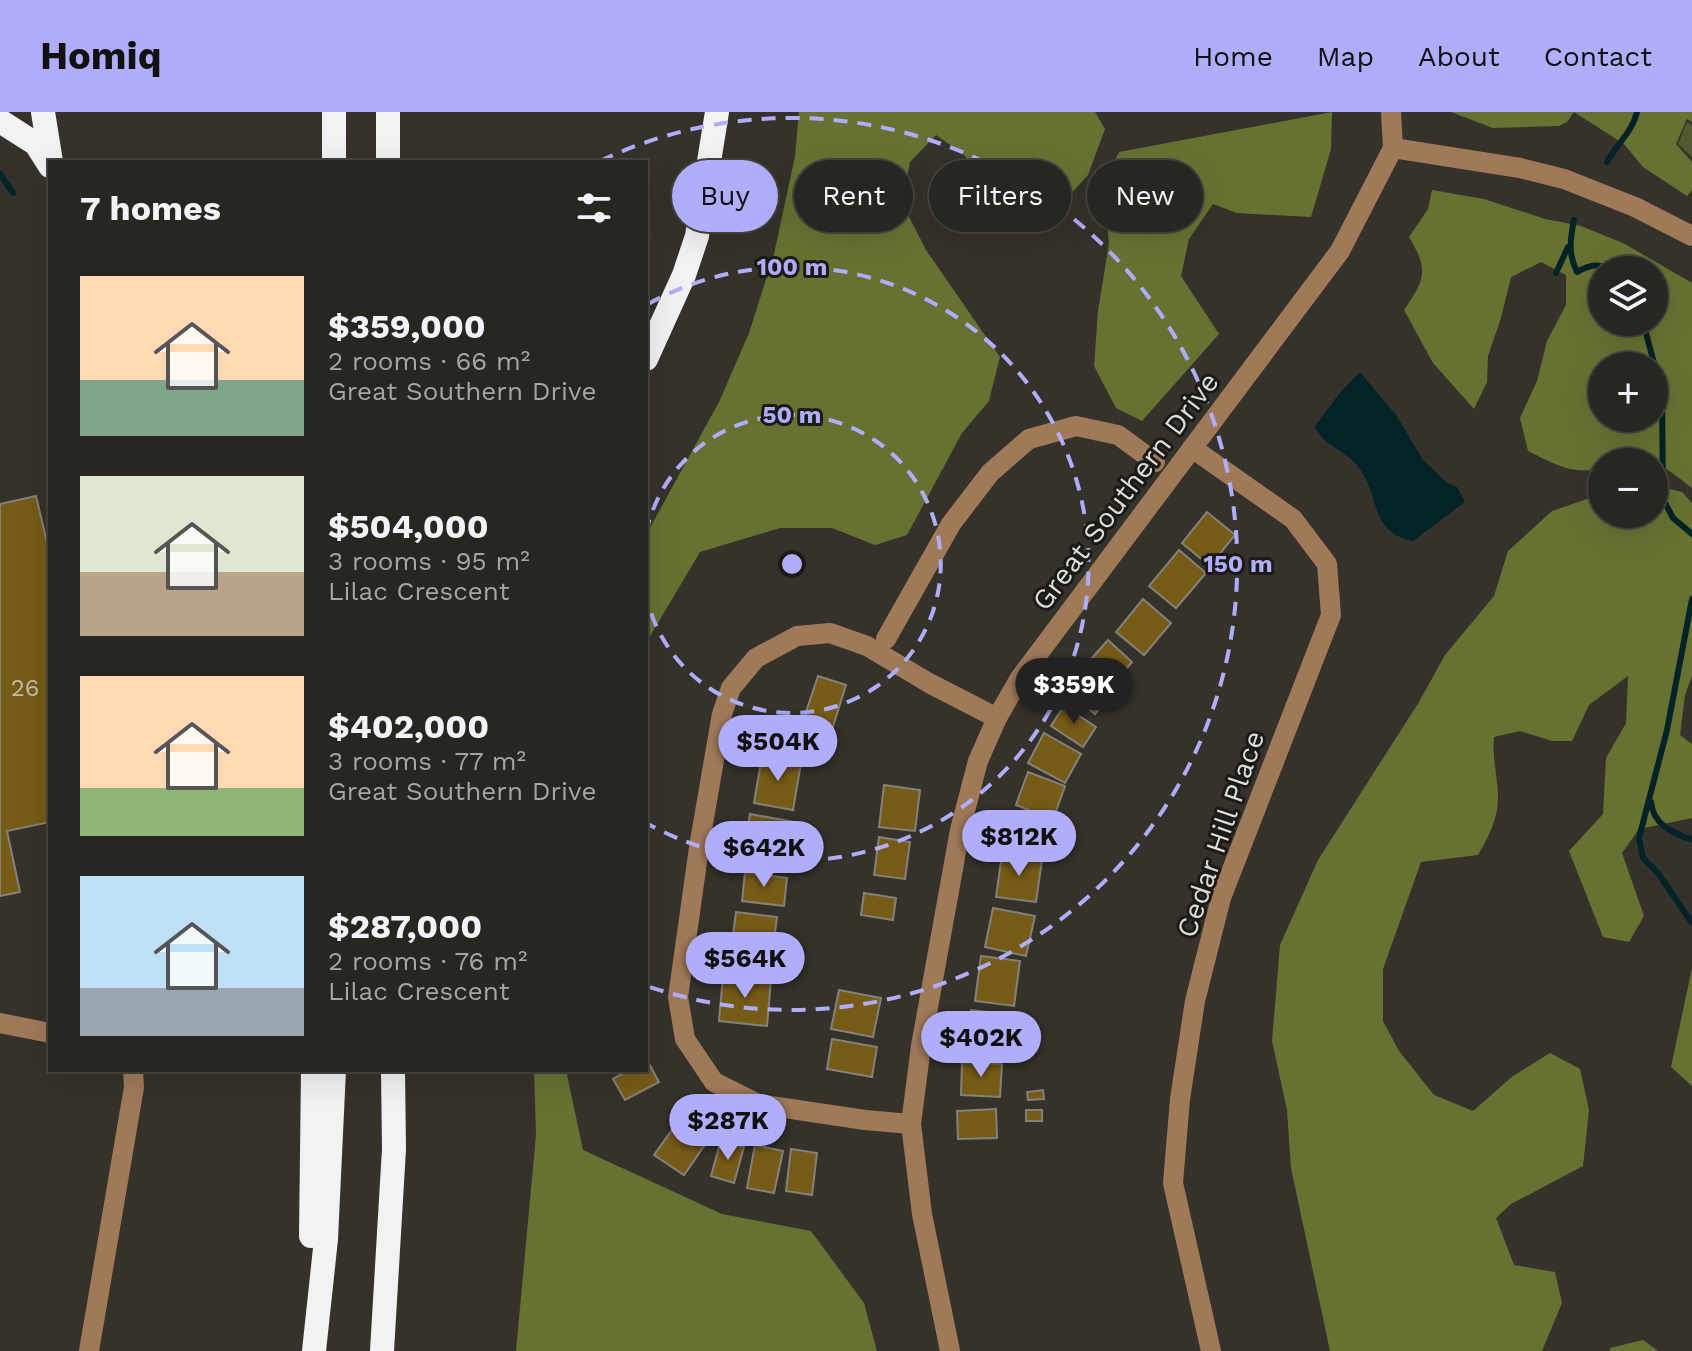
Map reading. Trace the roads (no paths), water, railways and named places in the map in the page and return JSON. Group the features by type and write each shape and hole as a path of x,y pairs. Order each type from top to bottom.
{"highway":[{"path":"43,112 50,160"},
{"path":"334,112 334,160"},
{"path":"388,112 388,160"},
{"path":"706,112 707,160"},
{"path":"710,160 717,112"},
{"path":"0,121 36,144 48,160"},
{"path":"648,355 684,275 698,232"},
{"path":"312,1351 313,1072"},
{"path":"312,1351 326,1239 334,1072"},
{"path":"382,1351 394,1149 393,1072"},
{"path":"394,1149 405,1072"}],"street":[{"path":"1391,112 1393,148 1520,168 1564,179 1635,207 1692,236"},
{"name":"Great Southern Drive","path":"950,1351 922,1214 911,1124 921,1046 960,830 978,761 997,718 1020,678 1340,251 1393,148"},
{"path":"886,639 951,524 990,473 1029,439 1076,426 1118,435 1155,462"},
{"name":"Cedar Hill Place","path":"1192,448 1293,519 1327,564 1331,615 1221,898 1195,1001 1180,1099 1173,1183 1211,1351"},
{"path":"911,1124 758,1104 714,1082 685,1039 678,997 722,714 731,688 756,658 797,636 830,633 867,646 997,718"},
{"path":"0,1023 48,1033"},
{"path":"89,1351 134,1087 133,1072"}],"water":[{"path":"1360,372 1396,415 1423,460 1447,483 1457,487 1465,502 1413,541 1388,529 1356,464 1328,443 1315,426"}],"waterway":[{"path":"1607,162 1632,125 1637,112"},
{"path":"0,174 13,193"},
{"path":"1574,220 1572,259 1577,272 1588,267"},
{"path":"1556,273 1568,247"},
{"path":"1647,336 1662,393 1663,499 1673,518 1692,534"},
{"path":"1692,599 1667,730 1639,838 1643,858 1658,873 1692,923"},
{"path":"1651,802 1660,822 1671,831 1692,840"}]}
